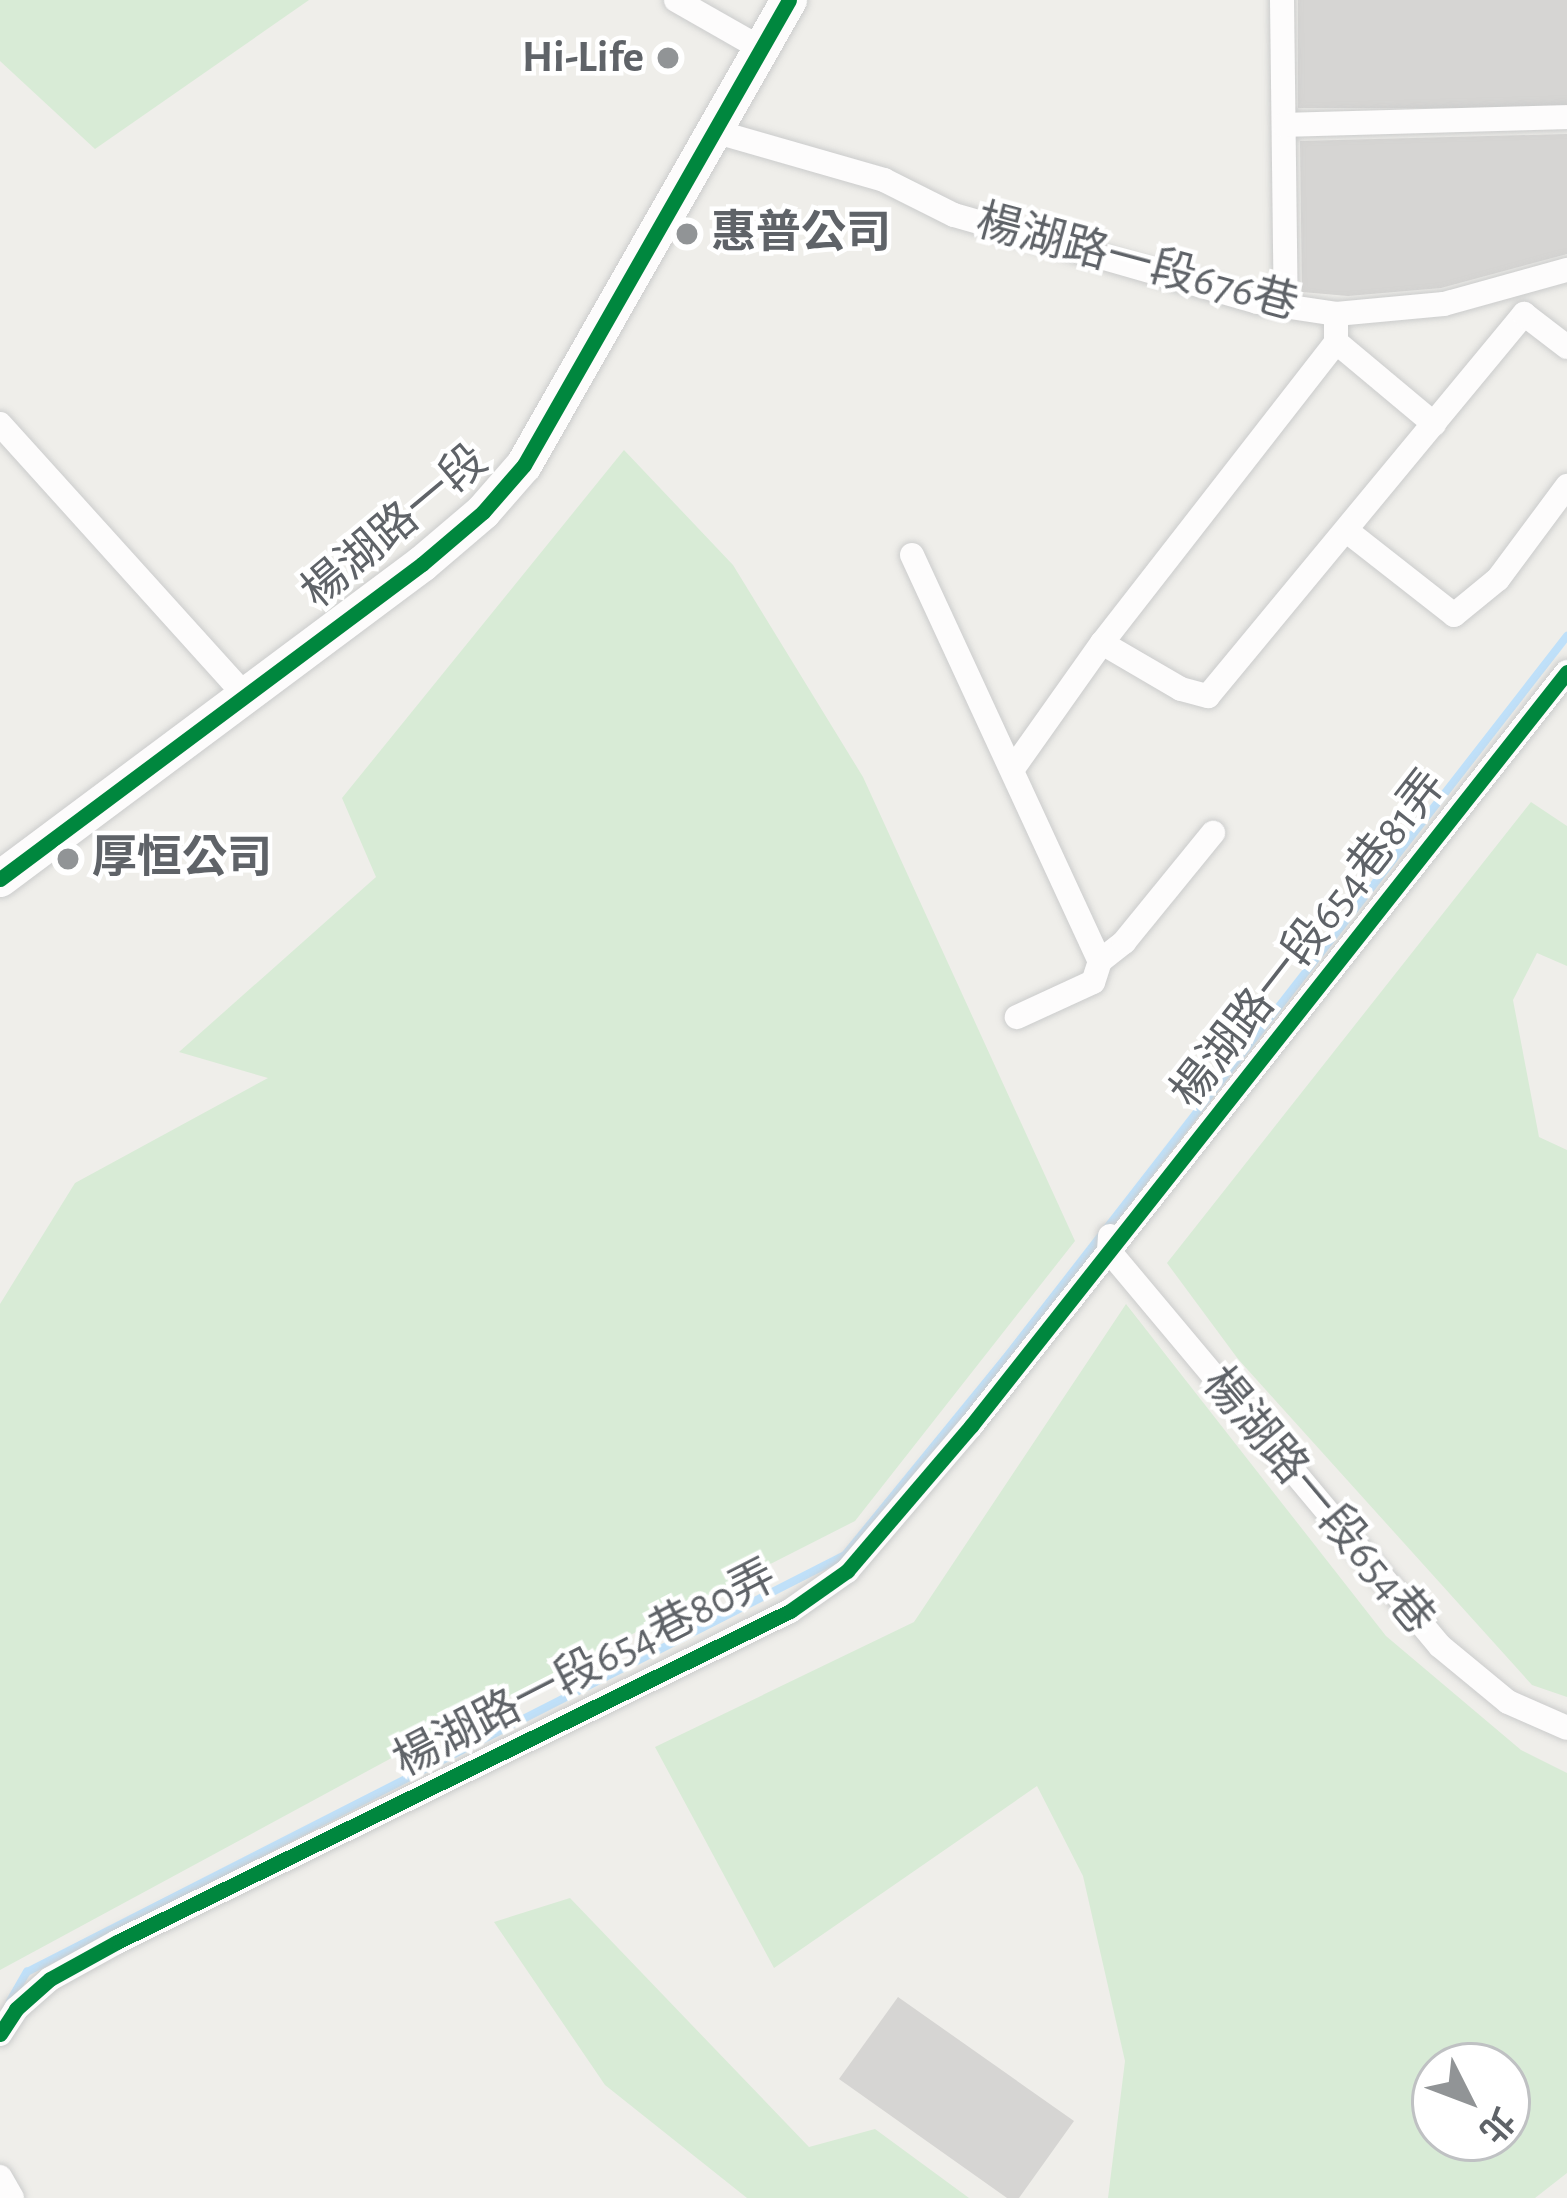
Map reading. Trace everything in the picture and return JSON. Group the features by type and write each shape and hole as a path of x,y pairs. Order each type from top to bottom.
{"street":[{"path":"676,0 762,49"},
{"name":"楊湖路一段","path":"0,879 242,693 422,564 483,512 524,465 788,0"},
{"path":"1282,0 1286,307"},
{"path":"1285,125 1567,117"},
{"name":"楊湖路一段676巷","path":"717,132 884,180 954,214 1286,307 1336,314 1444,304 1567,270"},
{"path":"1012,770 1102,643 1336,342 1336,314"},
{"path":"1102,643 1181,689 1208,696 1524,314 1567,347"},
{"path":"1336,342 1434,424"},
{"path":"0,424 242,693"},
{"path":"1347,531 1454,615 1498,579 1567,486"},
{"path":"912,555 1100,961"},
{"name":"楊湖路一段654巷81弄","path":"1109,1243 1567,672"},
{"path":"1017,1017 1093,982 1100,961 1124,942 1213,833"},
{"name":"楊湖路一段654巷","path":"1109,1243 1440,1646 1508,1702 1567,1728"},
{"name":"楊湖路一段654巷80弄","path":"0,2034 16,2009 50,1979 117,1942 809,1598 847,1571 886,1528 1109,1243"},
{"path":"0,2176 12,2198"}],"green space":[{"path":"0,0 309,0 95,149 0,61"},
{"path":"624,450 733,565 863,777 1075,1241 855,1521 447,1728 0,1970 0,1304 75,1183 268,1078 179,1052 376,877 342,798"},
{"path":"1531,802 1567,826 1567,966 1537,953 1513,1000 1539,1137 1567,1150 1567,1697 1532,1685 1238,1359 1167,1263"},
{"path":"1126,1304 1386,1636 1521,1750 1567,1773 1567,2173 1535,2198 1108,2198 1125,2061 1083,1876 1037,1786 774,1968 655,1747 914,1622"},
{"path":"570,1898 809,2147 875,2129 969,2198 747,2198 605,2085 494,1922"}],"building":[{"path":"1298,0 1567,0 1567,108 1298,108"},
{"path":"1567,134 1567,254 1441,288 1348,296 1302,292 1300,141"},
{"path":"898,1997 1074,2121 1019,2198 1007,2198 839,2079"}],"waterway":[{"path":"10,2001 27,1972 845,1555 1005,1359 1567,636"}],"cycle path":[{"path":"0,879 422,564 483,512 524,465 789,0"},
{"path":"0,2034 16,2009 50,1979 117,1942 790,1611 847,1571 971,1426 1567,672"}],"place":[{"name":"Hi-Life","path":"668,58"},
{"name":"惠普公司","path":"687,234"},
{"name":"厚恒公司","path":"68,859"}]}
